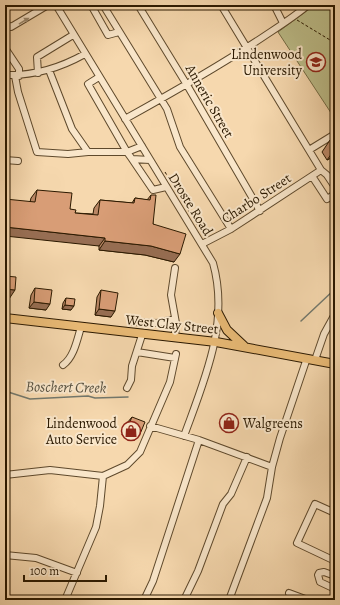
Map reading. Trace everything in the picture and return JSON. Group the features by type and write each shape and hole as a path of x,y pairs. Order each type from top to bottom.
{"main road":[{"path":"218,314 227,330 244,346"},
{"name":"West Clay Street","path":"5,318 216,342 335,364"}],"street":[{"path":"5,8 10,5"},
{"path":"5,24 11,27 17,25 42,7 48,5"},
{"name":"Droste Road","path":"56,5 213,263 217,278 218,314 216,342 184,436"},
{"path":"91,5 108,35 119,32"},
{"path":"103,5 170,116 180,147 231,229"},
{"name":"Anneric Street","path":"138,5 187,85 260,211"},
{"path":"221,5 248,47 321,170 327,175 335,187"},
{"path":"274,5 283,23"},
{"path":"125,119 187,85 248,47 308,5"},
{"path":"38,73 36,58 73,35"},
{"path":"5,48 19,69 17,76 18,92 37,152 68,154 88,152 127,152 142,146"},
{"path":"5,75 17,76 38,73 67,64 85,54"},
{"path":"49,70 72,129 88,152"},
{"path":"99,77 88,84 127,152 153,190 166,187"},
{"path":"103,108 114,102"},
{"path":"309,150 335,134"},
{"path":"132,159 150,160"},
{"path":"5,160 18,161"},
{"name":"Charbo Street","path":"202,244 231,229 260,211 321,170"},
{"path":"312,176 327,199 335,194"},
{"path":"175,268 171,295 175,319 175,338"},
{"path":"315,360 324,334 335,314"},
{"path":"133,322 157,323 175,319"},
{"path":"63,365 68,362 72,354 81,327"},
{"path":"127,388 131,380 132,366 142,334"},
{"path":"5,475 50,470 102,476 127,465 134,459 140,452 170,382 176,356 137,352"},
{"path":"229,600 267,498 272,467 307,358"},
{"path":"150,426 199,440 272,467"},
{"path":"144,600 153,581 199,440"},
{"path":"184,600 223,504 231,494 247,457"},
{"path":"65,600 96,527 102,476"},
{"path":"335,513 315,504 297,543 335,561"},
{"path":"5,555 36,558 77,573"},
{"path":"335,576 324,572 319,573 318,575 320,582 335,589"},
{"path":"289,593 308,600"}],"path":[{"path":"296,20 335,44"}],"green space":[{"name":"Lindenwood University","path":"315,5 335,5 335,119 278,32"}],"building":[{"path":"335,137 335,147 330,140"},
{"path":"37,190 72,193 70,209 76,210 75,213 98,215 100,200 134,203 135,198 150,200 151,195 156,195 153,224 186,234 180,254 151,246 105,241 105,238 5,227 5,199 35,202"},
{"path":"5,276 16,277 15,290 5,289"},
{"path":"35,288 52,290 50,304 34,302"},
{"path":"101,290 118,293 115,311 99,309"},
{"path":"66,298 75,299 74,306 65,305"},
{"path":"132,417 145,422 140,434 127,428"}],"waterway":[{"name":"Boschert Creek","path":"301,321 335,289"},
{"name":"Boschert Creek","path":"5,391 30,399 88,396 95,398 128,397"}],"place":[{"name":"Lindenwood University","path":"316,62"},
{"name":"Walgreens","path":"229,423"},
{"name":"Lindenwood Auto Service","path":"131,431"}]}
